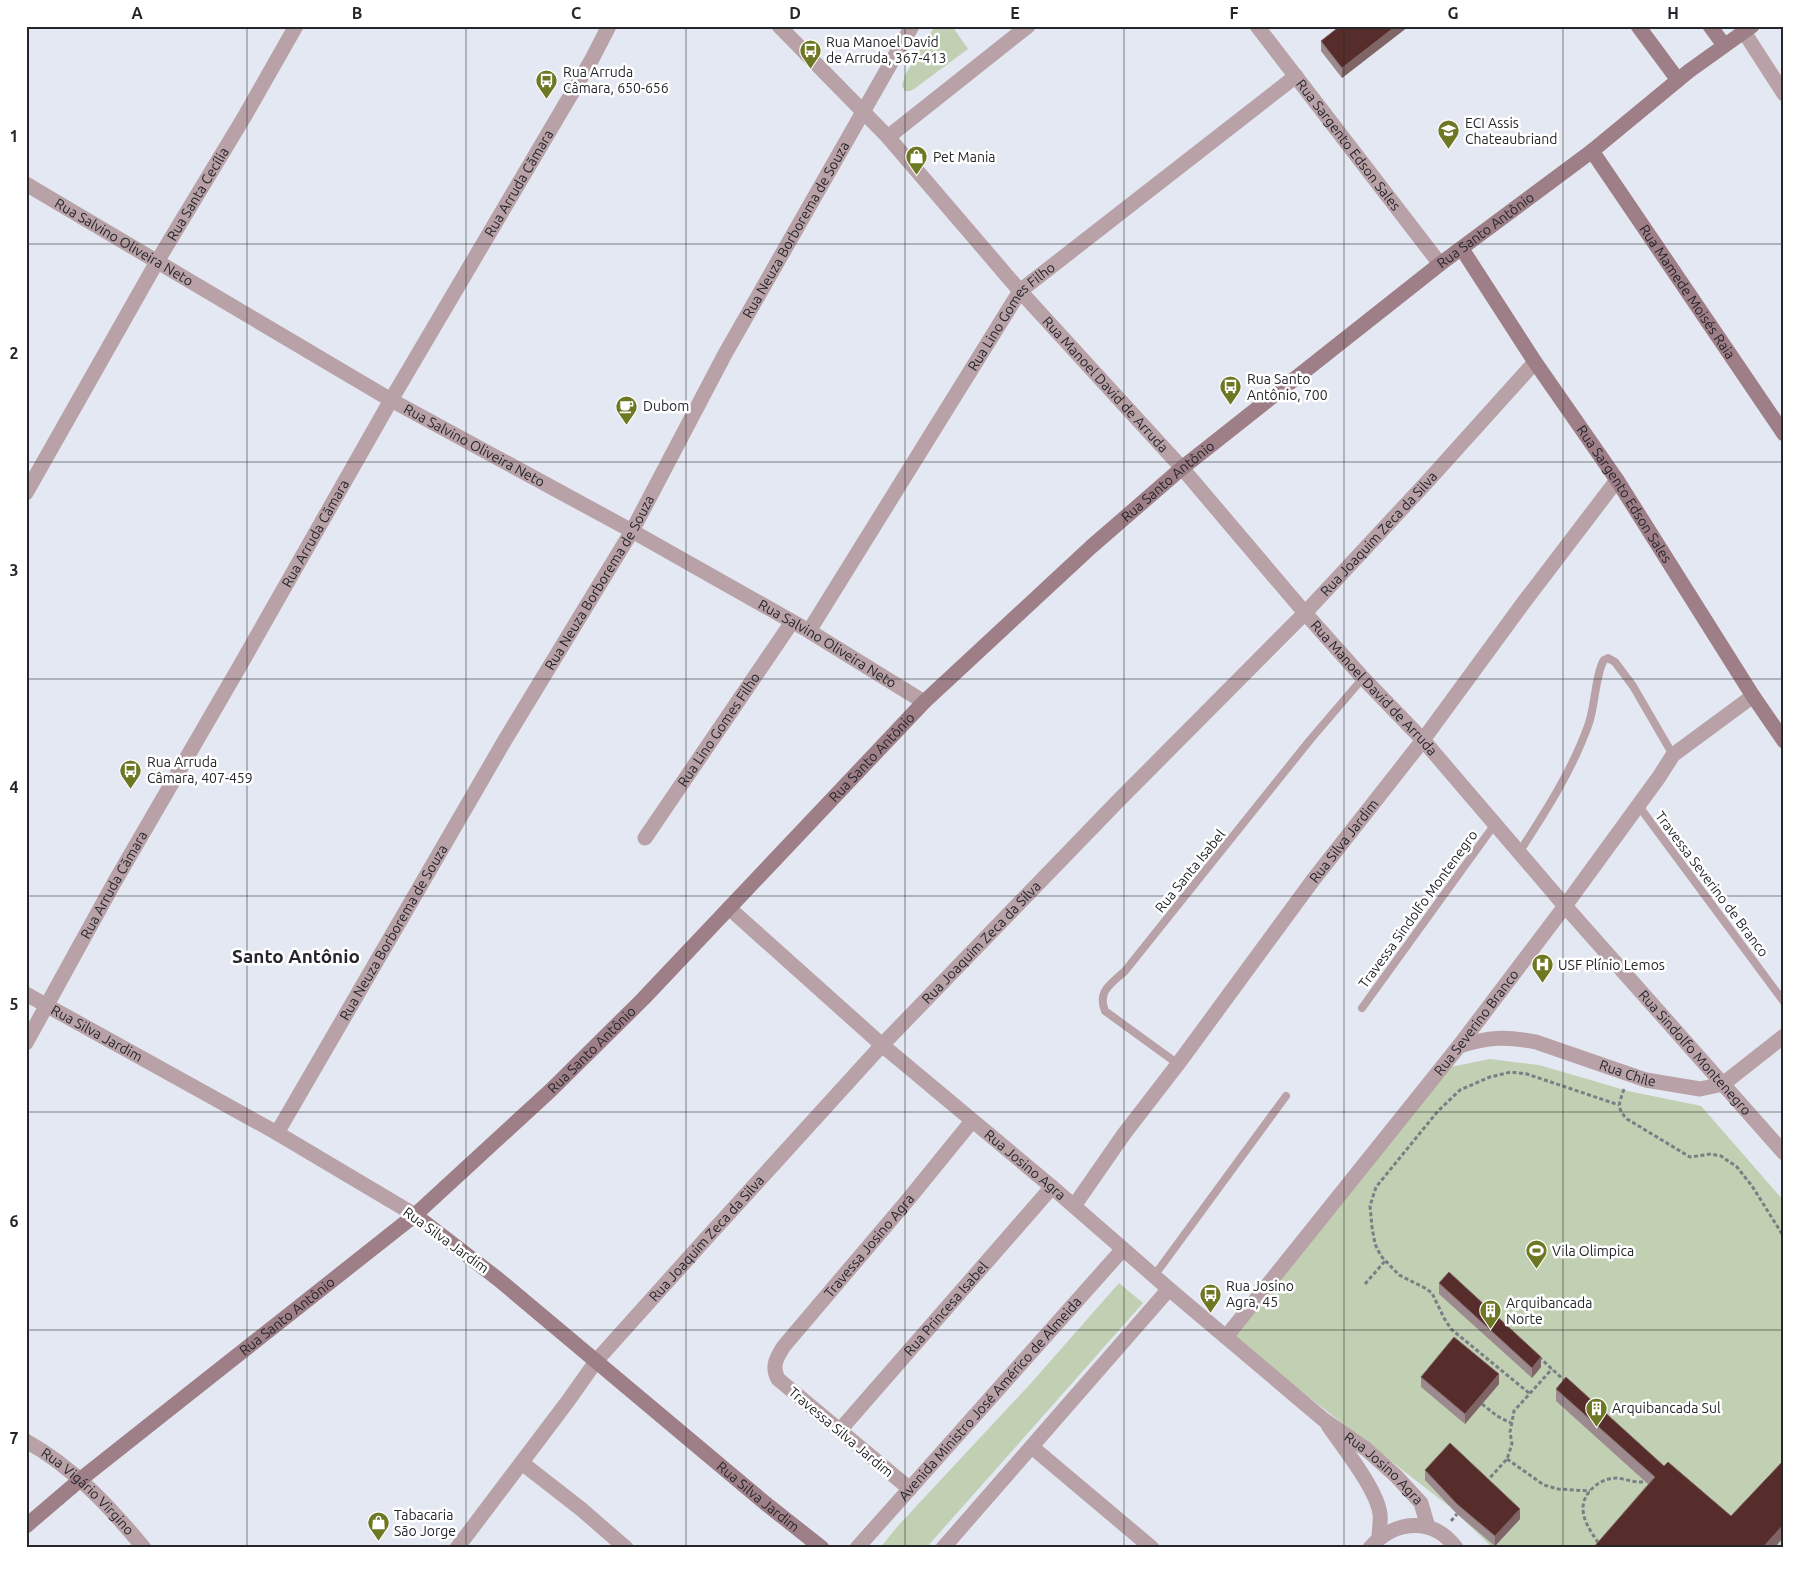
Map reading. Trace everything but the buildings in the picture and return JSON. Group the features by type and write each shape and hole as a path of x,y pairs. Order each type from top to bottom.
{"main road":[{"path":"1638,26 1678,80"},
{"path":"1710,26 1724,45"},
{"name":"Rua Santo Antônio","path":"26,1526 81,1479 414,1215 551,1090 643,999 924,702 1090,547 1182,468 1440,264 1592,150 1678,80 1748,29"},
{"name":"Rua Mamede Moisés Raia","path":"1592,150 1784,434"},
{"name":"Rua Sargento Edson Sales","path":"1462,249 1535,362 1617,480 1784,741"},
{"name":"Rua Silva Jardim","path":"414,1215 498,1279 597,1360 765,1503 822,1548"}],"street":[{"name":"Rua Santa Cecília","path":"26,493 158,260 246,114 296,26"},
{"name":"Rua Arruda Cãmara","path":"26,1043 114,883 391,400 610,26"},
{"name":"Rua Manoel David de Arruda","path":"779,26 888,137 1020,291 1182,468 1305,613 1363,678 1423,740 1520,851 1565,906"},
{"name":"Rua Neuza Borborema de Souza","path":"277,1133 505,740 632,531 725,354 912,26"},
{"path":"888,137 1028,26"},
{"name":"Rua Sargento Edson Sales","path":"1257,26 1440,264"},
{"path":"1748,29 1784,94"},
{"name":"Rua Lino Gomes Filho","path":"809,631 1020,291 1296,76"},
{"name":"Rua Salvino Oliveira Neto","path":"26,184 158,260 391,400 632,531 809,631 924,702"},
{"name":"Rua Joaquim Zeca da Silva","path":"457,1548 597,1360 882,1045 1305,613 1535,362"},
{"name":"Rua Silva Jardim","path":"1074,1206 1124,1134 1178,1064 1313,880 1423,740 1524,602 1617,480"},
{"name":"Rua Lino Gomes Filho","path":"645,838 792,622"},
{"name":"Rua Severino Branco","path":"1226,1337 1459,1046 1565,906 1673,755 1754,696"},
{"name":"Rua Sindolfo Montenegro","path":"1565,906 1784,1154"},
{"name":"Rua Josino Agra","path":"729,908 882,1045 1074,1206 1169,1289 1324,1420 1366,1448 1421,1503 1428,1527"},
{"name":"Rua Silva Jardim","path":"26,994 277,1133 414,1215"},
{"name":"Rua Chile","path":"1459,1046 1495,1038 1517,1038 1536,1042 1627,1074 1675,1086 1700,1089 1723,1084 1784,1036"},
{"name":"Travessa Josino Agra","path":"775,1374 776,1360 784,1346 972,1121"},
{"name":"Rua Princesa Isabel","path":"840,1430 1052,1188"},
{"name":"Avenida Ministro José Américo de Almeida","path":"857,1548 1123,1249"},
{"path":"943,1548 1169,1289"},
{"name":"Travessa Silva Jardim","path":"775,1374 778,1379 910,1489"},
{"name":"Rua Josino Agra","path":"1324,1420 1359,1468 1380,1512 1374,1543"},
{"name":"Rua Vigário Virgino","path":"26,1441 81,1479 117,1516 144,1548"},
{"path":"1032,1447 1145,1546"},
{"path":"522,1463 581,1509 626,1548"},
{"path":"1374,1543 1395,1529 1412,1525 1428,1527 1441,1533 1452,1541 1456,1548"}],"lane":[{"path":"1520,851 1578,750 1593,711 1600,669 1604,660 1608,658 1615,662 1633,686 1673,755"},
{"name":"Rua Santa Isabel","path":"1178,1064 1105,1011 1101,1001 1103,993 1125,971 1200,880 1310,740 1363,678"},
{"name":"Travessa Severino de Branco","path":"1638,805 1784,1002"},
{"name":"Travessa Sindolfo Montenegro","path":"1362,1008 1495,824"},
{"path":"1154,1276 1286,1096"}],"path":[{"path":"1529,1393 1451,1328 1432,1293 1399,1275 1385,1261 1374,1244 1370,1206 1376,1187 1438,1110 1460,1090 1490,1077 1511,1072 1527,1074 1619,1105"},
{"path":"1627,1074 1619,1105 1620,1111 1627,1119 1690,1157 1711,1154 1720,1156 1737,1167 1752,1186 1784,1237"},
{"path":"1365,1284 1385,1261"},
{"path":"1537,1356 1566,1382"},
{"path":"1484,1485 1507,1459 1512,1444 1510,1432 1514,1411 1552,1369"},
{"path":"1482,1404 1497,1416 1511,1423"},
{"path":"1507,1459 1544,1485 1558,1489 1590,1491"},
{"path":"1602,1548 1589,1528 1583,1512 1584,1500 1590,1491 1601,1481 1616,1478 1644,1482 1652,1477"}],"green space":[{"path":"935,26 952,26 968,49 914,89 905,91 902,86 905,75"},
{"name":"Vila Olimpica","path":"1490,1059 1539,1065 1628,1091 1701,1106 1784,1201 1784,1542 1779,1548 1493,1548 1450,1507 1234,1339 1450,1067"},
{"path":"1119,1283 1143,1303 926,1548 880,1548 897,1527 1032,1382"}],"place":[{"name":"Rua Manoel David de Arruda, 367-413","path":"810,69"},
{"name":"Rua Arruda Câmara, 650-656","path":"547,99"},
{"name":"ECI Assis Chateaubriand","path":"1449,150"},
{"name":"Pet Mania","path":"917,176"},
{"name":"Rua Santo Antônio, 700","path":"1231,406"},
{"name":"Dubom","path":"627,425"},
{"name":"Rua Arruda Câmara, 407-459","path":"131,789"},
{"name":"USF Plínio Lemos","path":"1542,984"},
{"name":"Vila Olimpica","path":"1536,1270"},
{"name":"Rua Josino Agra, 45","path":"1210,1313"},
{"name":"Arquibancada Norte","path":"1490,1330"},
{"name":"Arquibancada Sul","path":"1596,1427"},
{"name":"Tabacaria São Jorge","path":"378,1542"}],"district":[{"name":"Santo Antônio","path":"296,956"}]}
